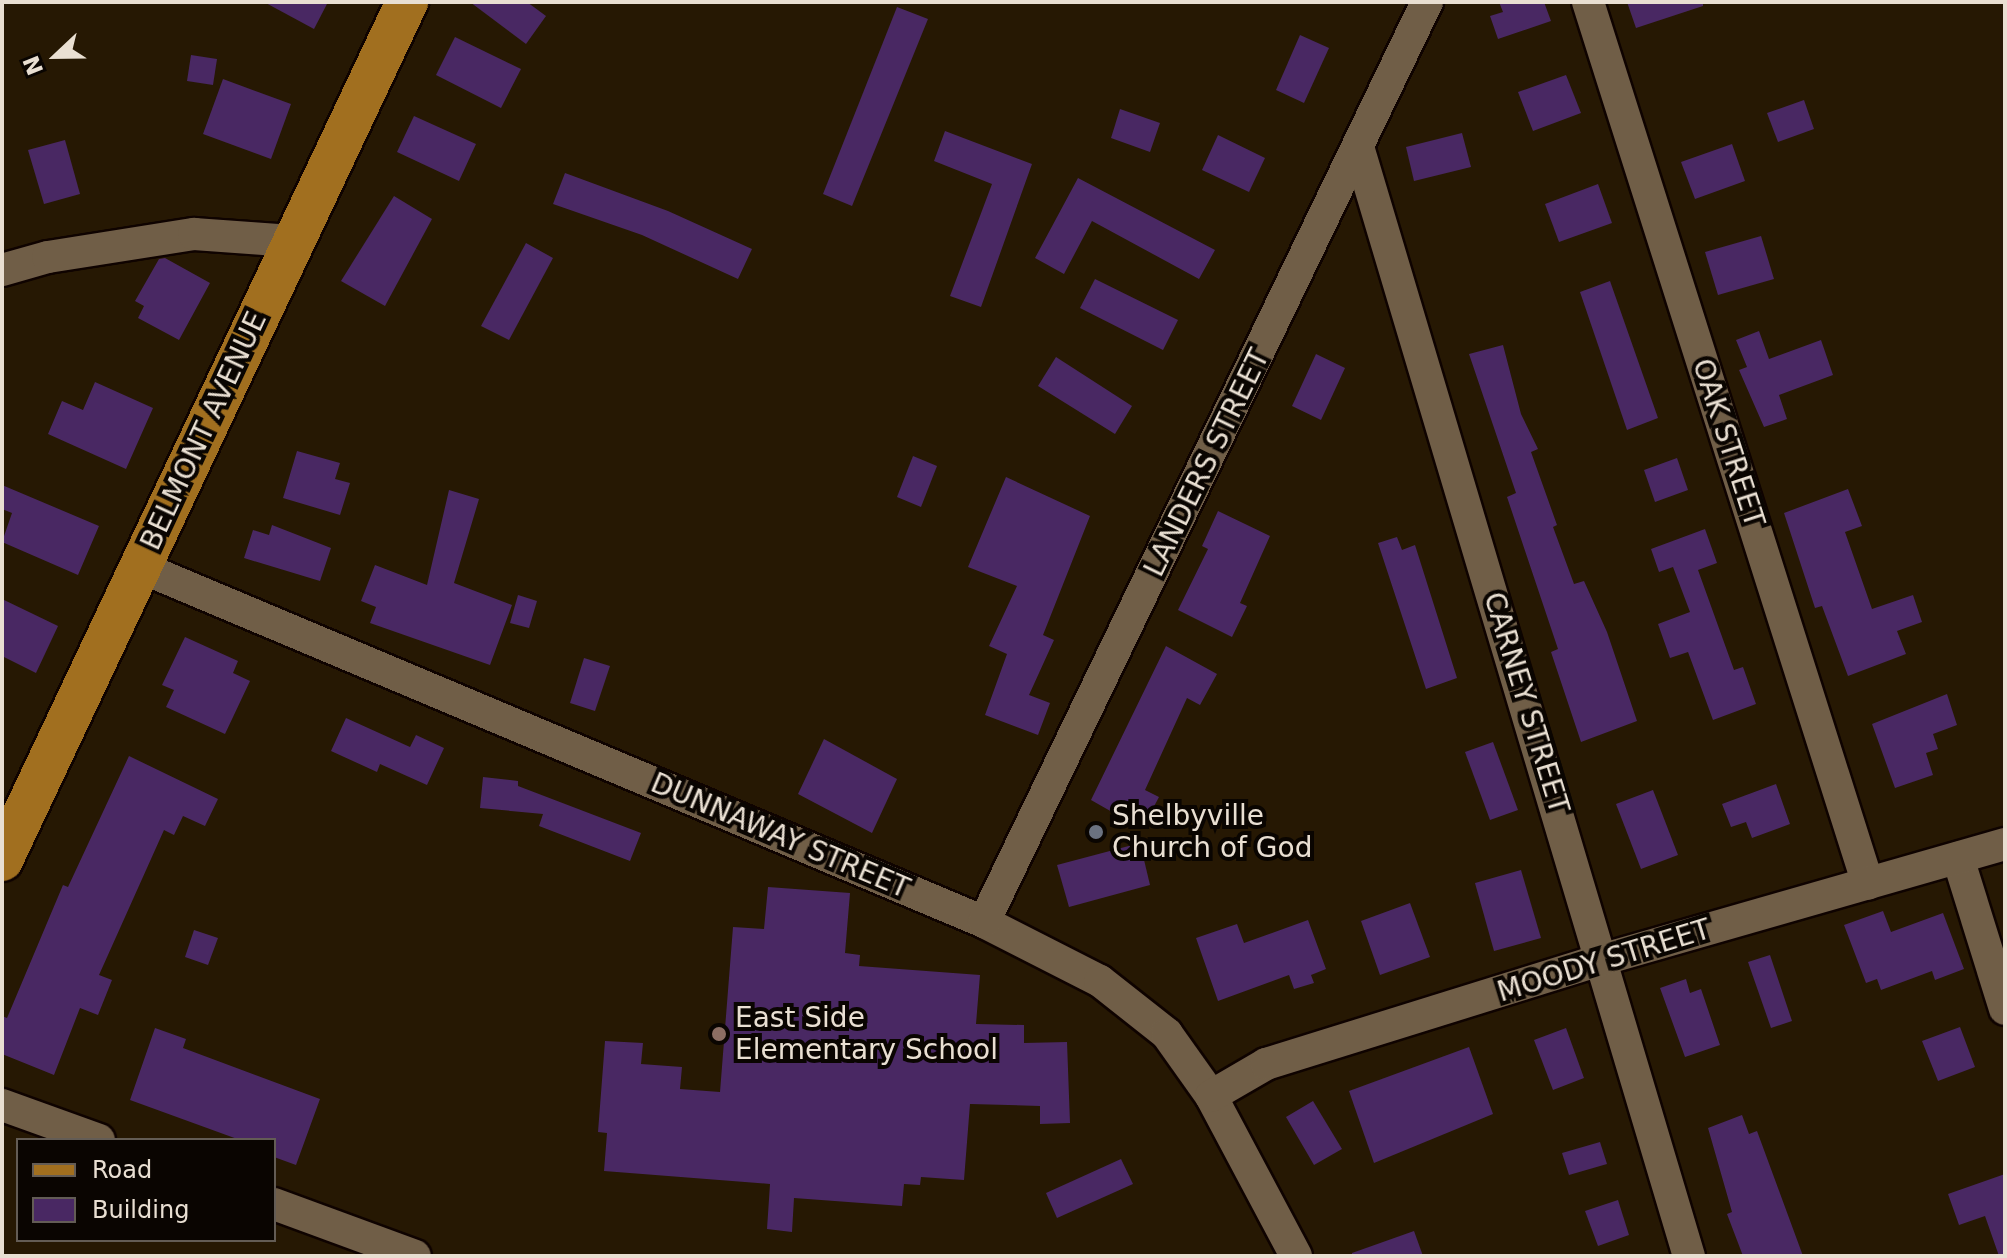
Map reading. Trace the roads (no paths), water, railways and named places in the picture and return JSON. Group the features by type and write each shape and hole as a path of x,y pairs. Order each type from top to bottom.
{"main road":[{"name":"BELMONT AVENUE","path":"2,860 407,2"}],"street":[{"name":"LANDERS STREET","path":"984,922 1359,150 1427,2"},
{"name":"OAK STREET","path":"1588,2 1868,884"},
{"name":"CARNEY STREET","path":"1359,150 1604,959 1689,1256"},
{"path":"2,270 48,257 194,234 292,241"},
{"name":"DUNNAWAY STREET","path":"140,567 984,922 1100,981 1136,1006 1167,1034 1211,1096 1296,1256"},
{"name":"MOODY STREET","path":"1211,1096 1266,1064 1604,959 2005,844"},
{"path":"1958,858 2005,1009"},
{"path":"2,1105 93,1138"},
{"path":"276,1205 415,1256"}],"place":[{"name":"Shelbyville Church of God","path":"1096,832"},
{"name":"East Side Elementary School","path":"719,1034"}]}
